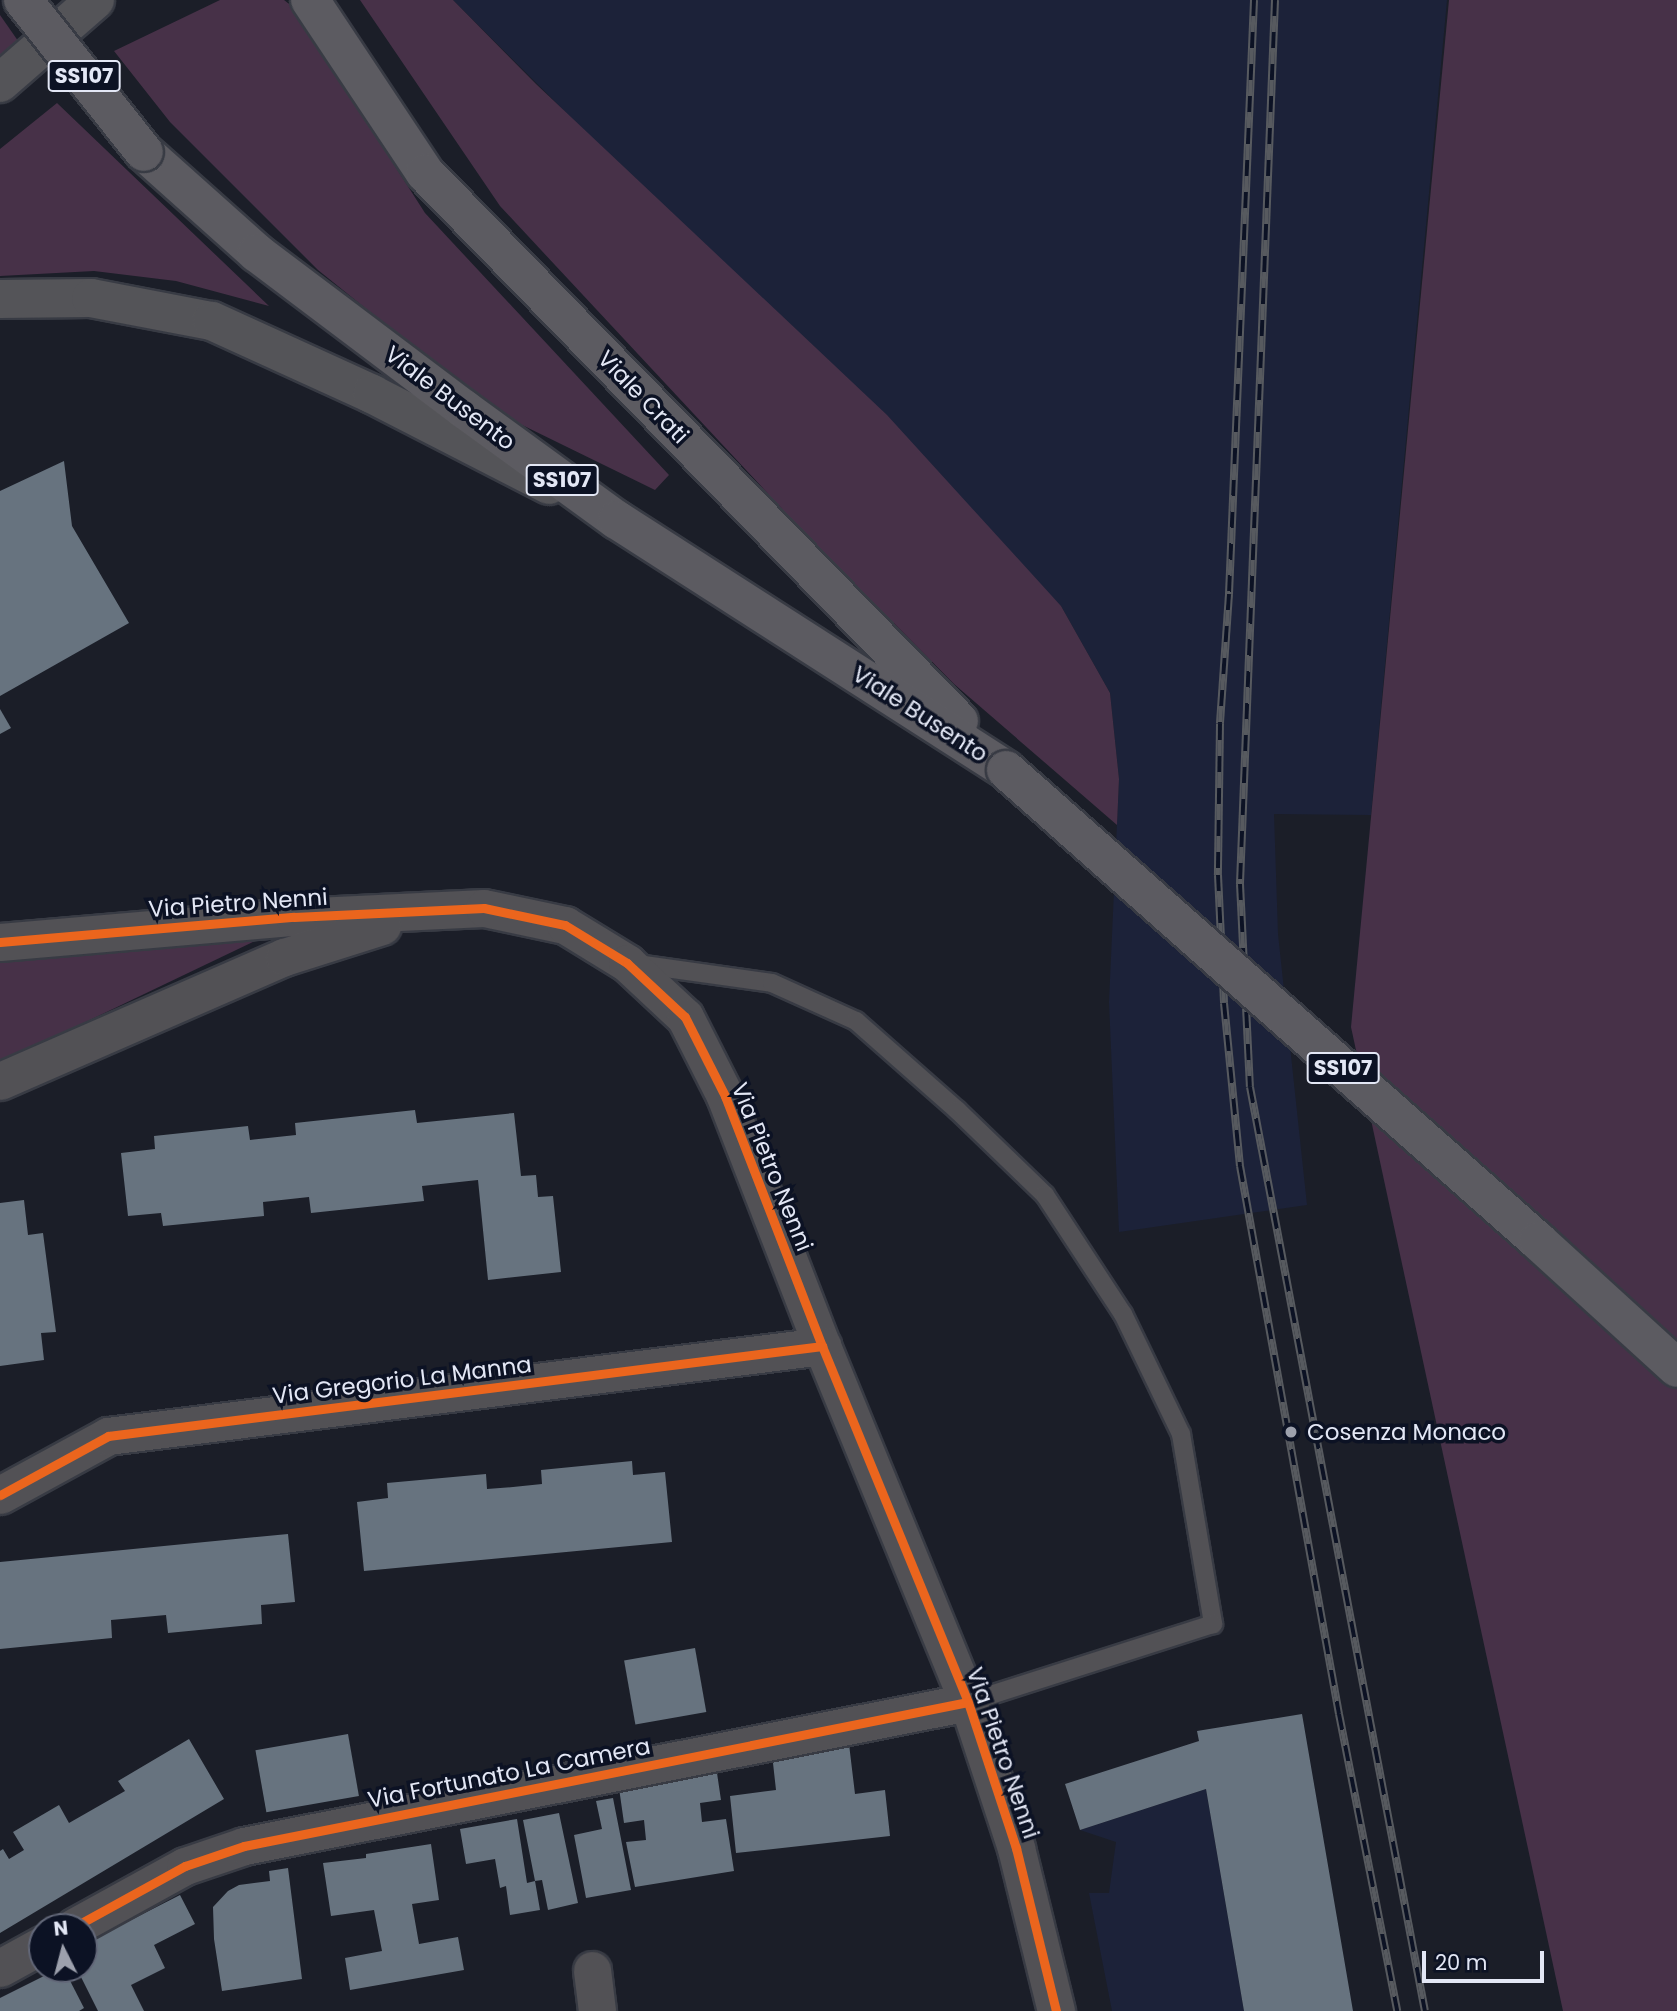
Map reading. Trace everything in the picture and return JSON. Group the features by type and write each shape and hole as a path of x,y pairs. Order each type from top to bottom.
{"main road":[{"name":"Viale Busento","path":"23,0 144,152 257,253 617,520 1006,770"},
{"path":"0,83 95,0"},
{"name":"Viale Crati","path":"310,0 425,173 1006,770"},
{"path":"0,299 91,298 212,321 372,394 617,520"},
{"name":"SS107","path":"1006,770 1677,1368"}],"street":[{"name":"Via Pietro Nenni","path":"0,942 294,918 484,908 565,925 627,963 685,1017 725,1096 822,1346 968,1702 1016,1848 1056,2011"},
{"name":"Via Pietro Nenni","path":"0,1081 284,957 433,910"},
{"name":"Via Gregorio La Manna","path":"0,1494 108,1436 822,1346"},
{"name":"Via Fortunato La Camera","path":"98,1914 185,1866 244,1846 968,1702"},
{"path":"0,1968 28,1953"},
{"path":"592,1970 597,2011"}],"lane":[{"path":"627,963 772,983 856,1021 957,1110 1045,1195 1123,1314 1181,1434 1213,1624 968,1702"}],"shaded area":[{"path":"220,0 284,0 293,7 425,213 669,475 655,490 518,423 436,365 318,270 170,122 114,51"},
{"path":"360,0 453,0 536,84 887,415 1061,606 1110,693 1119,779 1117,825 954,684 800,528 500,206"},
{"path":"453,0 1447,0 1371,815 1274,814 1278,934 1307,1205 1119,1232 1109,1002 1119,779 1110,693 1061,606"},
{"path":"1449,0 1677,0 1677,2011 1563,2011 1351,1027"},
{"path":"0,15 23,48 0,67"},
{"path":"57,103 269,306 176,281 94,271 0,276 0,149"},
{"path":"276,931 0,1063 0,950"},
{"path":"1206,1789 1244,2011 1112,2011 1089,1893 1109,1893 1116,1842 1080,1830"}],"building":[{"path":"64,461 72,526 129,623 0,696 0,491"},
{"path":"0,709 11,728 0,734"},
{"path":"415,1110 417,1123 514,1113 521,1176 536,1175 538,1197 553,1196 561,1272 488,1280 478,1180 422,1186 424,1201 311,1213 309,1197 263,1202 264,1216 163,1226 161,1213 128,1216 121,1153 155,1149 154,1136 248,1126 250,1140 296,1135 295,1123"},
{"path":"24,1200 28,1235 43,1233 56,1332 41,1333 44,1360 0,1366 0,1203"},
{"path":"632,1461 633,1475 665,1472 672,1542 364,1571 357,1502 388,1498 387,1483 486,1474 487,1489 513,1487 542,1484 541,1470"},
{"path":"288,1534 295,1602 261,1605 262,1624 168,1633 166,1615 111,1620 112,1638 0,1649 0,1562"},
{"path":"695,1648 706,1712 635,1725 624,1661"},
{"path":"1302,1714 1353,2011 1244,2011 1206,1789 1080,1830 1065,1784 1199,1741 1197,1731"},
{"path":"348,1734 359,1796 266,1812 255,1750"},
{"path":"189,1739 224,1799 33,1913 28,1913 28,1916 0,1933 0,1851 3,1849 9,1859 24,1850 13,1832 59,1805 69,1823 125,1791 118,1781"},
{"path":"849,1744 855,1794 885,1790 890,1836 736,1853 730,1796 776,1790 772,1754"},
{"path":"717,1773 721,1800 700,1803 702,1822 726,1819 734,1871 635,1887 626,1842 646,1840 644,1820 624,1823 619,1788"},
{"path":"613,1798 631,1890 586,1898 574,1835 602,1829 596,1801"},
{"path":"559,1813 578,1903 548,1910 542,1880 535,1881 523,1820"},
{"path":"517,1819 527,1883 535,1881 540,1910 510,1915 506,1886 500,1888 495,1859 466,1864 460,1829"},
{"path":"431,1844 439,1900 412,1904 419,1944 458,1937 464,1970 350,1990 345,1958 382,1951 374,1910 331,1916 323,1863 366,1858 366,1854"},
{"path":"288,1868 302,1979 222,1991 214,1939 213,1907 228,1891 239,1885 270,1881 269,1871"},
{"path":"180,1895 195,1924 154,1945 165,1968 131,1985 144,2011 98,2011 84,1983 98,1983 98,1937"},
{"path":"30,1983 71,1983 84,2008 79,2011 0,2011 0,1998"}],"railway":[{"path":"1254,0 1229,594 1220,724 1218,875 1224,1003 1240,1166 1339,1714 1397,2011"},
{"path":"1275,0 1240,884 1250,1087 1425,2011"}],"cycle path":[{"path":"0,942 294,917 484,908 565,925 627,963 685,1017 725,1096 822,1346 968,1702 1016,1848 1056,2011"},
{"path":"0,1495 108,1436 822,1346"},
{"path":"98,1914 185,1866 244,1846 968,1702"}],"place":[{"name":"Cosenza Monaco","path":"1291,1432"}]}
